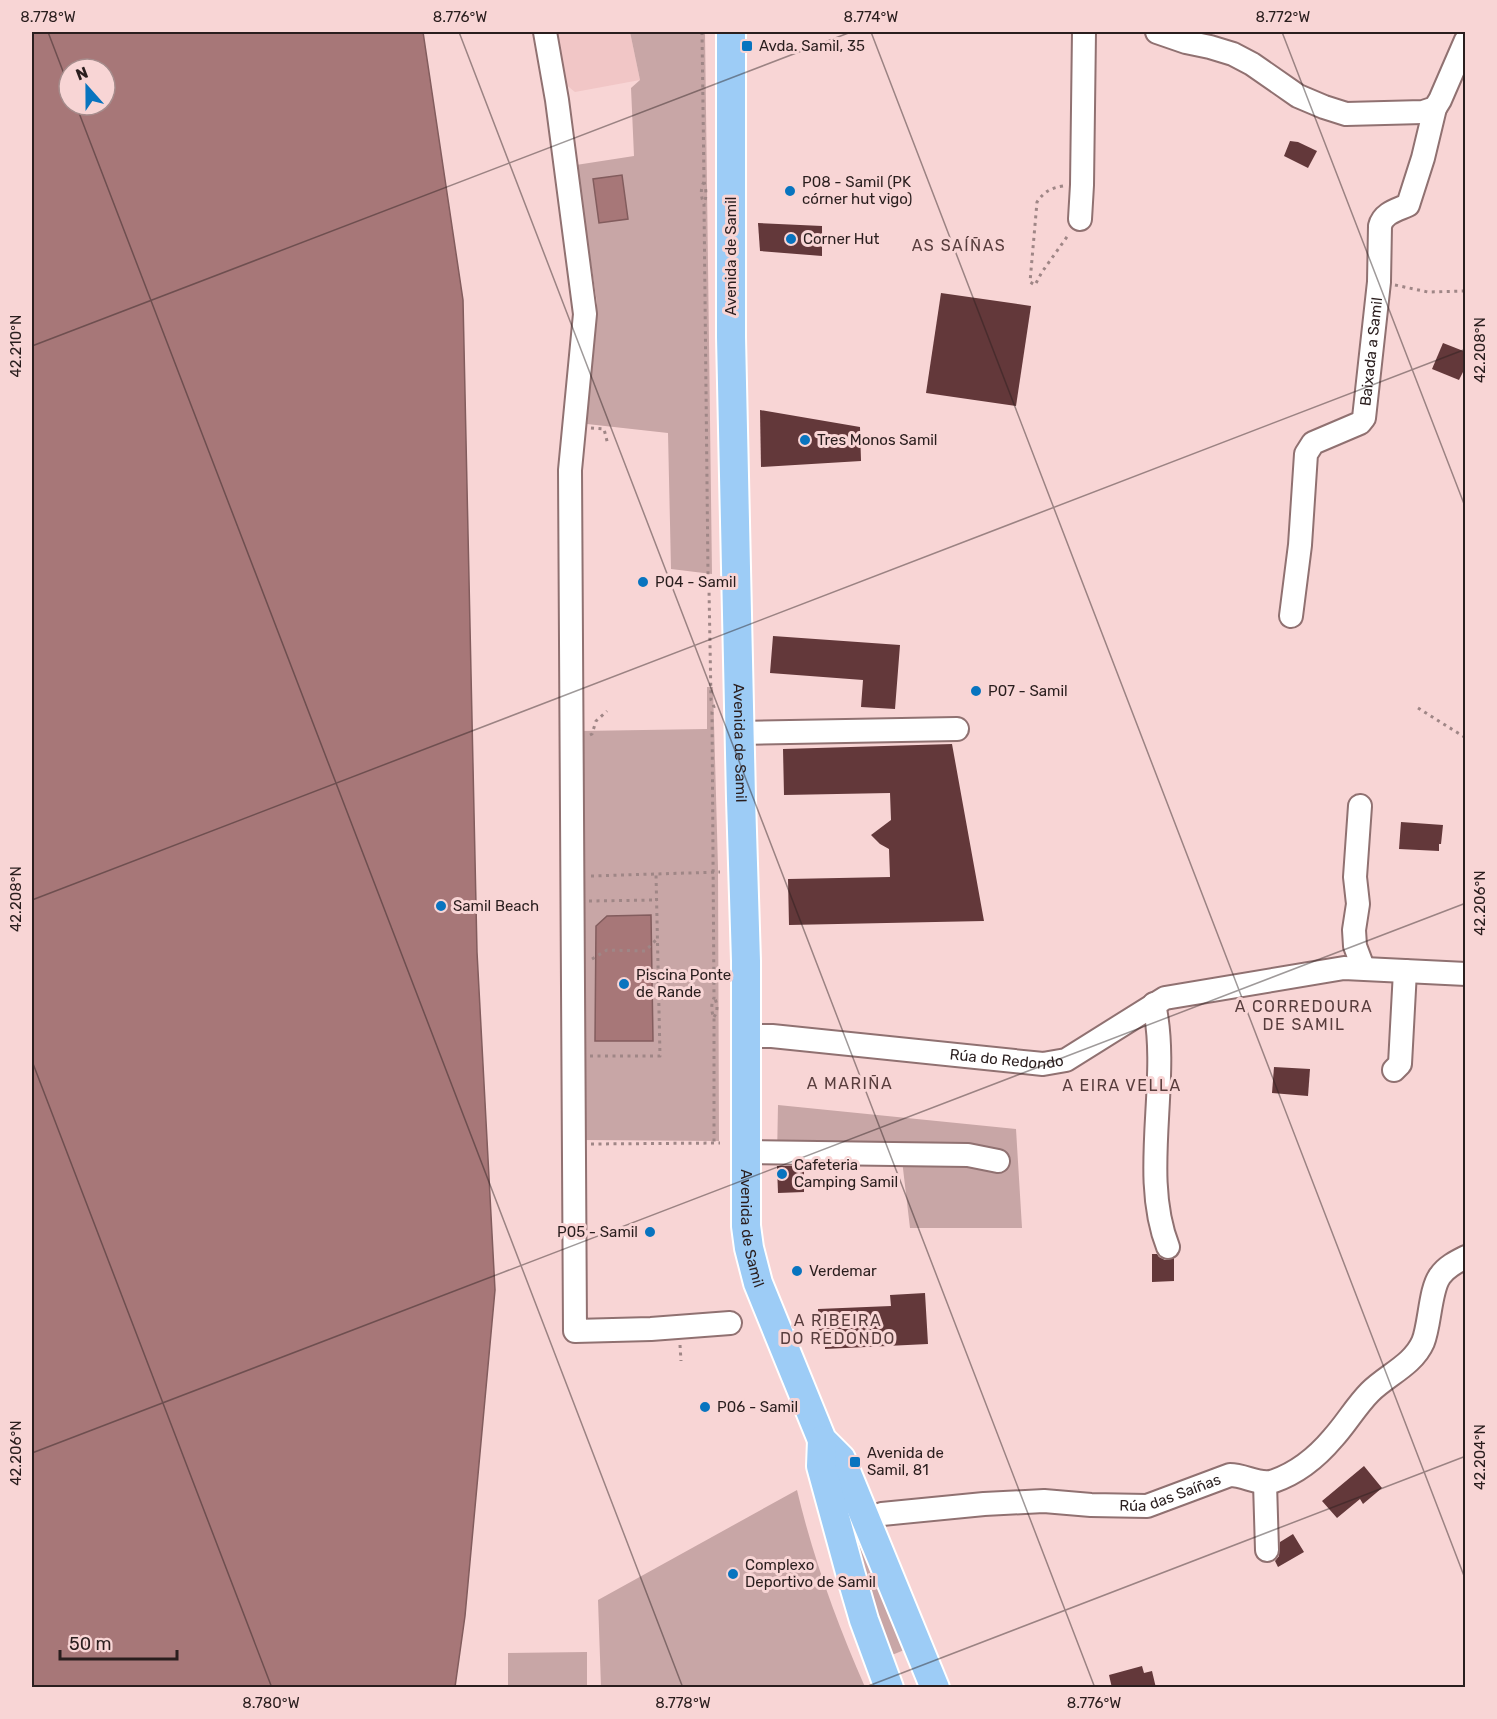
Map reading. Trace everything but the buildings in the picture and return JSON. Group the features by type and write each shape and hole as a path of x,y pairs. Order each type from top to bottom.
{"main road":[{"name":"Avenida de Samil","path":"731,32 731,337 746,962 746,1035 733,1148 753,1265 766,1303 822,1440 841,1459 931,1677"},
{"name":"Avenida de Samil","path":"822,1440 821,1466 864,1620 888,1685"},
{"path":"888,1685 896,1665 908,1659 914,1659 931,1677"}],"street":[{"path":"546,32 585,314 570,470 575,1331 651,1329 730,1323"},
{"path":"1080,219 1084,32"},
{"path":"1157,32 1233,54 1252,64 1298,96 1346,114 1423,112 1435,108"},
{"name":"Baixada a Samil","path":"1291,616 1300,545 1306,454 1313,443 1360,423 1364,418 1379,282 1380,226 1382,219 1391,212 1408,205 1424,158 1435,108 1466,40"},
{"path":"739,733 957,729"},
{"path":"1360,806 1355,878 1358,904 1354,930 1355,946 1362,968"},
{"name":"Rúa do Redondo","path":"746,1035 1043,1064 1066,1060 1165,998 1344,968 1466,974"},
{"path":"1394,1070 1400,1064 1405,971"},
{"path":"1154,1004 1159,1048 1157,1196 1161,1228 1168,1247"},
{"path":"733,1148 968,1155 998,1161"},
{"path":"1267,1550 1265,1483 1298,1470 1311,1460 1333,1439 1366,1396 1382,1380 1415,1355 1423,1341 1439,1277 1452,1264 1466,1257"},
{"name":"Rúa das Saíñas","path":"866,1520 882,1514 1012,1502 1044,1501 1147,1506 1230,1475 1239,1475 1265,1483"}],"path":[{"path":"702,32 704,182 702,200 704,204 708,575 711,583 709,589 711,700 714,707 712,712 714,1144"},
{"path":"1080,219 1035,285 1030,282 1037,202 1050,188 1082,185"},
{"path":"1379,282 1428,292 1466,291"},
{"path":"574,427 604,429 608,445"},
{"path":"710,651 716,651"},
{"path":"1418,708 1466,738"},
{"path":"713,771 718,771"},
{"path":"572,876 720,872"},
{"path":"573,1056 660,1056 656,874"},
{"path":"572,901 657,900"},
{"path":"592,960 607,950 645,951 657,938"},
{"path":"714,998 719,1007 714,1017"},
{"path":"574,1144 714,1144 733,1148"}],"shaded area":[{"path":"32,32 423,32 463,300 477,952 495,1290 465,1616 455,1687 32,1687"},
{"path":"555,32 630,32 640,80 575,92 564,83"},
{"path":"630,32 705,32 712,574 671,569 668,433 587,424 597,303 576,165 634,156 631,88 640,80"},
{"path":"622,175 628,219 599,223 593,179"},
{"path":"707,687 713,687 718,867 719,1141 583,1140 580,731 707,729"},
{"name":"Piscina Ponte de Rande","path":"651,915 653,1041 595,1041 596,926 607,916"},
{"path":"778,1105 1016,1129 1022,1228 910,1228 902,1160 777,1157"},
{"name":"Complexo Deportivo de Samil","path":"797,1490 826,1590 865,1687 601,1687 598,1600"},
{"path":"846,1497 909,1648 892,1655 864,1578 840,1499"},
{"path":"587,1652 587,1687 508,1687 508,1653"}],"place":[{"name":"Avda. Samil, 35","path":"747,46"},
{"name":"P08 - Samil (PK córner hut vigo)","path":"790,191"},
{"name":"Corner Hut","path":"791,239"},
{"name":"Tres Monos Samil","path":"805,440"},
{"name":"P04 - Samil","path":"643,582"},
{"name":"P07 - Samil","path":"976,691"},
{"name":"Samil Beach","path":"441,906"},
{"name":"Piscina Ponte de Rande","path":"624,984"},
{"name":"Cafeteria Camping Samil","path":"782,1174"},
{"name":"P05 - Samil","path":"650,1232"},
{"name":"Verdemar","path":"797,1271"},
{"name":"P06 - Samil","path":"705,1407"},
{"name":"Avenida de Samil, 81","path":"855,1462"},
{"name":"Complexo Deportivo de Samil","path":"733,1574"}],"district":[{"name":"AS SAÍÑAS","path":"959,245"},
{"name":"A CORREDOURA DE SAMIL","path":"1304,1015"},
{"name":"A MARIÑA","path":"850,1083"},
{"name":"A EIRA VELLA","path":"1122,1085"},
{"name":"A RIBEIRA DO REDONDO","path":"838,1329"}]}
